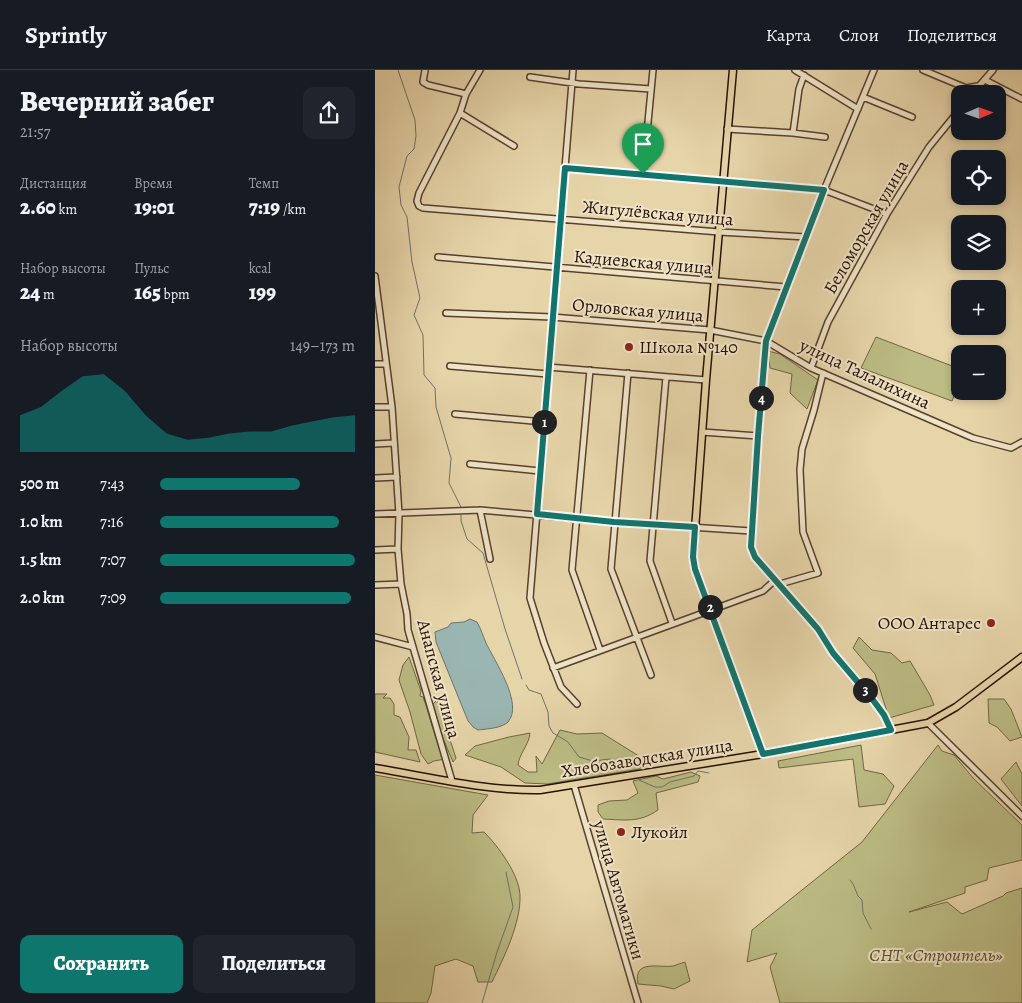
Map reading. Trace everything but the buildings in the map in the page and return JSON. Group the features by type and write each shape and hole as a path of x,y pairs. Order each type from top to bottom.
{"main road":[{"path":"733,70 706,380 693,557 695,569 763,754"},
{"name":"Хлебозаводская улица","path":"375,768 514,791 541,790 575,785 763,754 928,723 956,707 1022,658"}],"street":[{"path":"425,70 423,82 428,85 466,94"},
{"path":"480,70 466,94 460,113 514,146"},
{"path":"573,70 530,598 561,687 577,704"},
{"path":"643,174 653,70"},
{"path":"795,70 858,109"},
{"path":"874,70 824,190 766,341 751,547 755,557 818,629 833,653 873,700 884,715 891,730"},
{"path":"923,70 959,85"},
{"path":"979,85 993,70"},
{"path":"793,133 799,88 805,75"},
{"path":"530,77 579,84 651,88"},
{"path":"985,80 1022,99"},
{"path":"863,97 912,117"},
{"name":"Жигулёвская улица","path":"460,113 419,193 417,201 419,206 429,209 806,238"},
{"name":"Беломорская улица","path":"811,368 828,322 887,214 929,146 951,120"},
{"path":"727,130 793,133 825,137"},
{"path":"565,168 824,190 887,214"},
{"name":"Кадиевская улица","path":"437,257 786,287"},
{"name":"Анапская улица","path":"375,276 377,314 385,344 392,407 399,514 398,549 408,630 452,781"},
{"name":"Орловская улица","path":"446,313 552,317 711,330 766,341"},
{"name":"улица Талалихина","path":"766,341 811,368 973,438 1011,448 1022,442"},
{"path":"375,364 386,364"},
{"path":"451,366 548,374"},
{"path":"549,367 706,380"},
{"path":"590,370 572,570 601,650"},
{"path":"628,373 611,569 651,676"},
{"path":"553,668 763,591 777,582 819,573 803,532 800,470 803,449 823,373"},
{"path":"666,376 650,562 672,623"},
{"path":"375,407 392,407"},
{"path":"455,414 544,422"},
{"path":"702,432 758,436"},
{"path":"375,444 393,443"},
{"path":"470,464 540,471"},
{"path":"375,478 397,477"},
{"path":"375,514 480,510 614,522 653,523 751,531"},
{"path":"480,510 490,559"},
{"path":"375,550 398,549"},
{"path":"375,586 401,584"},
{"path":"375,637 413,647"},
{"path":"928,723 1022,816"},
{"name":"улица Автоматики","path":"575,785 638,1003"}],"green space":[{"path":"876,337 951,366 952,400 952,401 861,368"},
{"path":"768,351 780,354 818,380 807,409 790,393 792,374 770,368"},
{"path":"859,637 872,650 891,653 902,663 910,661 934,705 889,718 875,674 853,648"},
{"path":"409,657 421,691 420,696 423,697 435,736 445,759 428,764 421,754 399,680 403,665"},
{"path":"375,694 387,694 383,698 390,698 394,704 394,715 400,717 409,737 408,750 416,750 420,762 375,752"},
{"path":"988,699 1004,699 1011,709 1022,737 1010,741 997,727 989,723"},
{"path":"437,700 456,758 453,762 442,736 433,704"},
{"path":"560,730 577,734 602,733 642,758 640,769 547,784 525,783 501,767 465,755 475,746 530,733 518,765 528,772 537,772 536,756 542,764"},
{"path":"861,745 864,770 883,774 894,786 885,804 859,807 853,759 779,768 778,761"},
{"name":"СНТ «Строитель»","path":"938,745 942,751 954,755 974,779 1022,825 1022,860 989,868 987,880 965,887 965,893 909,912 947,902 962,914 1006,893 1022,888 1022,1003 780,1003 770,967 777,953 747,962 752,930 862,842"},
{"path":"1016,762 1022,774 1022,806 1001,779"},
{"path":"691,772 700,776 698,782 656,793 658,810 651,814 638,819 618,820 603,819 598,812 598,805 609,801 627,800 638,793 633,781 656,776 663,779"},
{"path":"375,775 488,795 473,815 472,833 484,832 495,845 507,861 516,878 520,895 520,906 515,928 492,982 478,982 473,966 456,959 435,966 431,993 427,1003 375,1003"},
{"path":"685,962 690,981 674,989 638,984 637,976 643,968 648,966 673,966"}],"water":[{"path":"470,619 477,622 481,630 506,682 512,704 512,714 508,722 490,729 478,730 468,721 436,642 435,632 448,627 451,623 464,622"}],"waterway":[{"path":"398,70 415,120 416,136 414,149 407,156 399,187 401,205 407,217 412,262 420,298 414,315 423,335 424,375 435,388 436,407 451,458 449,483 461,507"},
{"path":"461,515 467,539 483,553 522,679"},
{"path":"526,685 529,690 541,694 548,712 549,726 553,733 568,742 579,757 593,761 610,759 625,765"},
{"path":"639,780 655,787 662,787 670,782 694,776 698,771 709,773"},
{"path":"482,1003 513,907 506,872"},
{"path":"850,880 862,900 863,913 871,929"}],"place":[{"name":"Школа №140","path":"629,347"},
{"name":"ООО Антарес","path":"991,623"},
{"name":"Лукойл","path":"621,832"}],"route":[{"path":"565,168 643,174 824,190 766,341 751,547 755,557 818,629 833,653 873,700 884,715 891,730 763,754 695,569 693,546 695,527 614,522 537,514 565,168"}]}
